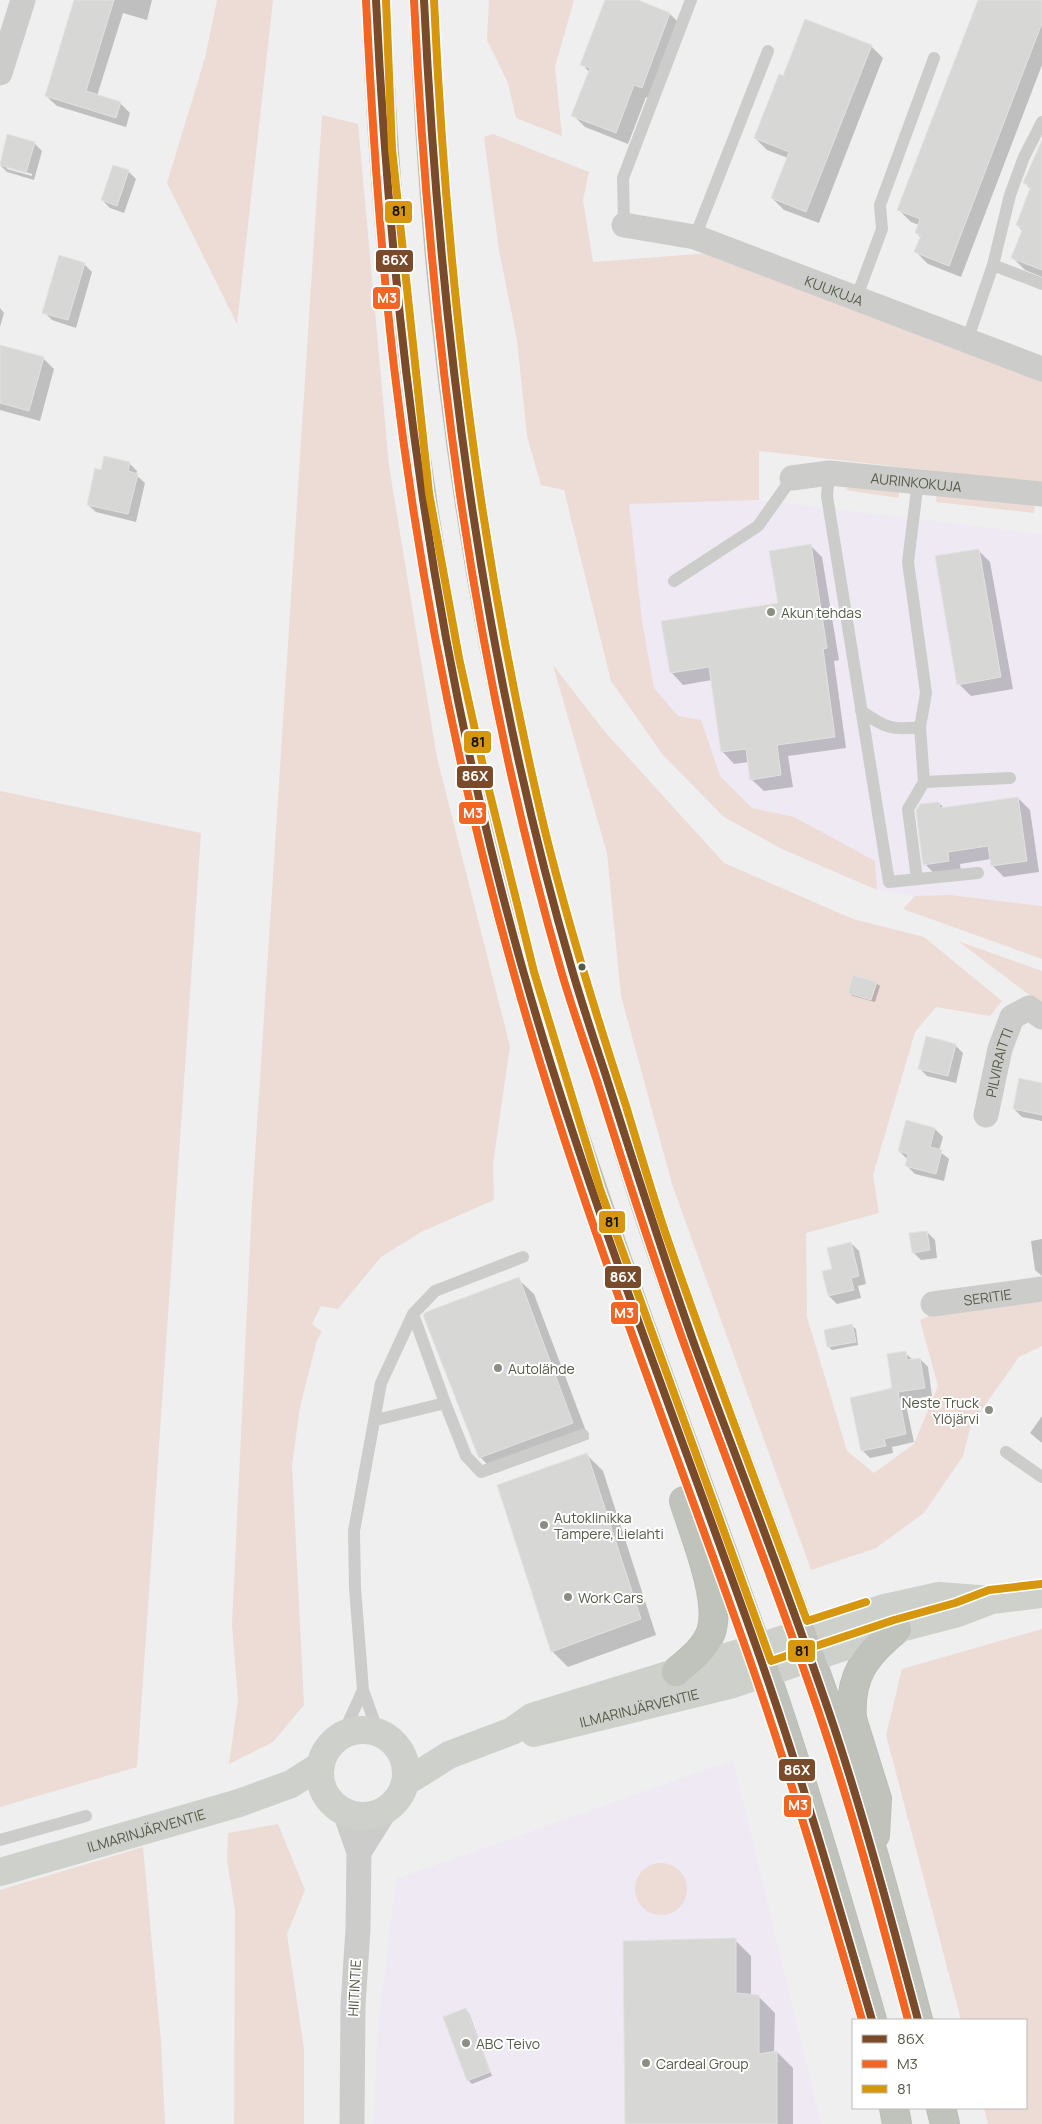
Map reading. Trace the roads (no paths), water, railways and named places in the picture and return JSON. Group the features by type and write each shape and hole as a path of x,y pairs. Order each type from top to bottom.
{"highway":[{"path":"376,0 382,150 419,494 450,660 495,861 524,974 591,1192 756,1648 797,1768 872,2019"},
{"path":"424,0 430,143 443,286 468,488 493,644 518,759 567,954 658,1243 811,1659 875,1854 918,2019"},
{"path":"670,1410 665,1439 711,1588 714,1612 711,1632 700,1650 676,1672"},
{"path":"875,1854 877,1799 852,1719 851,1708 858,1672 864,1661 878,1644 897,1629"},
{"path":"894,2109 898,2124"},
{"path":"941,2109 945,2124"}],"main road":[{"path":"992,1600 1042,1594"},
{"name":"ILMARINJÄRVENTIE","path":"406,1782 449,1755 512,1731 532,1717 676,1672 885,1608 939,1596 992,1600"},
{"name":"ILMARINJÄRVENTIE","path":"512,1731 538,1733 730,1685 897,1629 958,1613 992,1600"},
{"path":"291,1784 359,1816 373,1815 395,1802 406,1782 404,1759 389,1740 355,1730 344,1734 333,1742 325,1753 320,1765 321,1782 336,1805"},
{"name":"ILMARINJÄRVENTIE","path":"389,1740 449,1755"},
{"name":"ILMARINJÄRVENTIE","path":"0,1872 239,1803 291,1784 320,1765"}],"street":[{"path":"0,73 23,0"},
{"name":"KUUKUJA","path":"624,225 695,237 1042,369"},
{"name":"AURINKOKUJA","path":"792,478 829,473 1042,494"},
{"name":"PILVIRAITTI","path":"986,1115 1000,1049 1012,1018 1029,1008 1042,1017"},
{"name":"SERITIE","path":"933,1304 1042,1289"},
{"name":"HIITINTIE","path":"336,1805 359,1852 358,1929 352,2044 352,2124"},
{"path":"359,1852 386,1809"}],"lane":[{"path":"624,225 623,178 691,0"},
{"path":"695,237 768,52"},
{"path":"856,299 882,229 880,205 934,58"},
{"path":"967,340 993,265 1010,195 1024,157 1042,122"},
{"path":"993,265 1042,284"},
{"path":"829,473 827,496 889,882 978,873"},
{"path":"674,581 758,526 792,478"},
{"path":"917,880 908,809 924,782 920,727 926,693 908,562 918,481"},
{"path":"861,711 883,726 901,730 920,727"},
{"path":"924,782 1010,778"},
{"path":"389,1740 363,1690 354,1588 354,1531 376,1420 381,1383 413,1314 435,1291 523,1257"},
{"path":"413,1314 466,1456 481,1472 583,1435"},
{"path":"376,1420 445,1403"},
{"path":"1006,1452 1042,1477"},
{"path":"344,1734 363,1690"},
{"path":"0,1840 86,1816"}],"place":[{"name":"Akun tehdas","path":"771,612"},
{"name":"Autolähde","path":"498,1368"},
{"name":"Neste Truck Ylöjärvi","path":"989,1410"},
{"name":"Autoklinikka Tampere, Lielahti","path":"544,1525"},
{"name":"Work Cars","path":"568,1597"},
{"name":"ABC Teivo","path":"466,2043"},
{"name":"Cardeal Group","path":"646,2063"}]}
